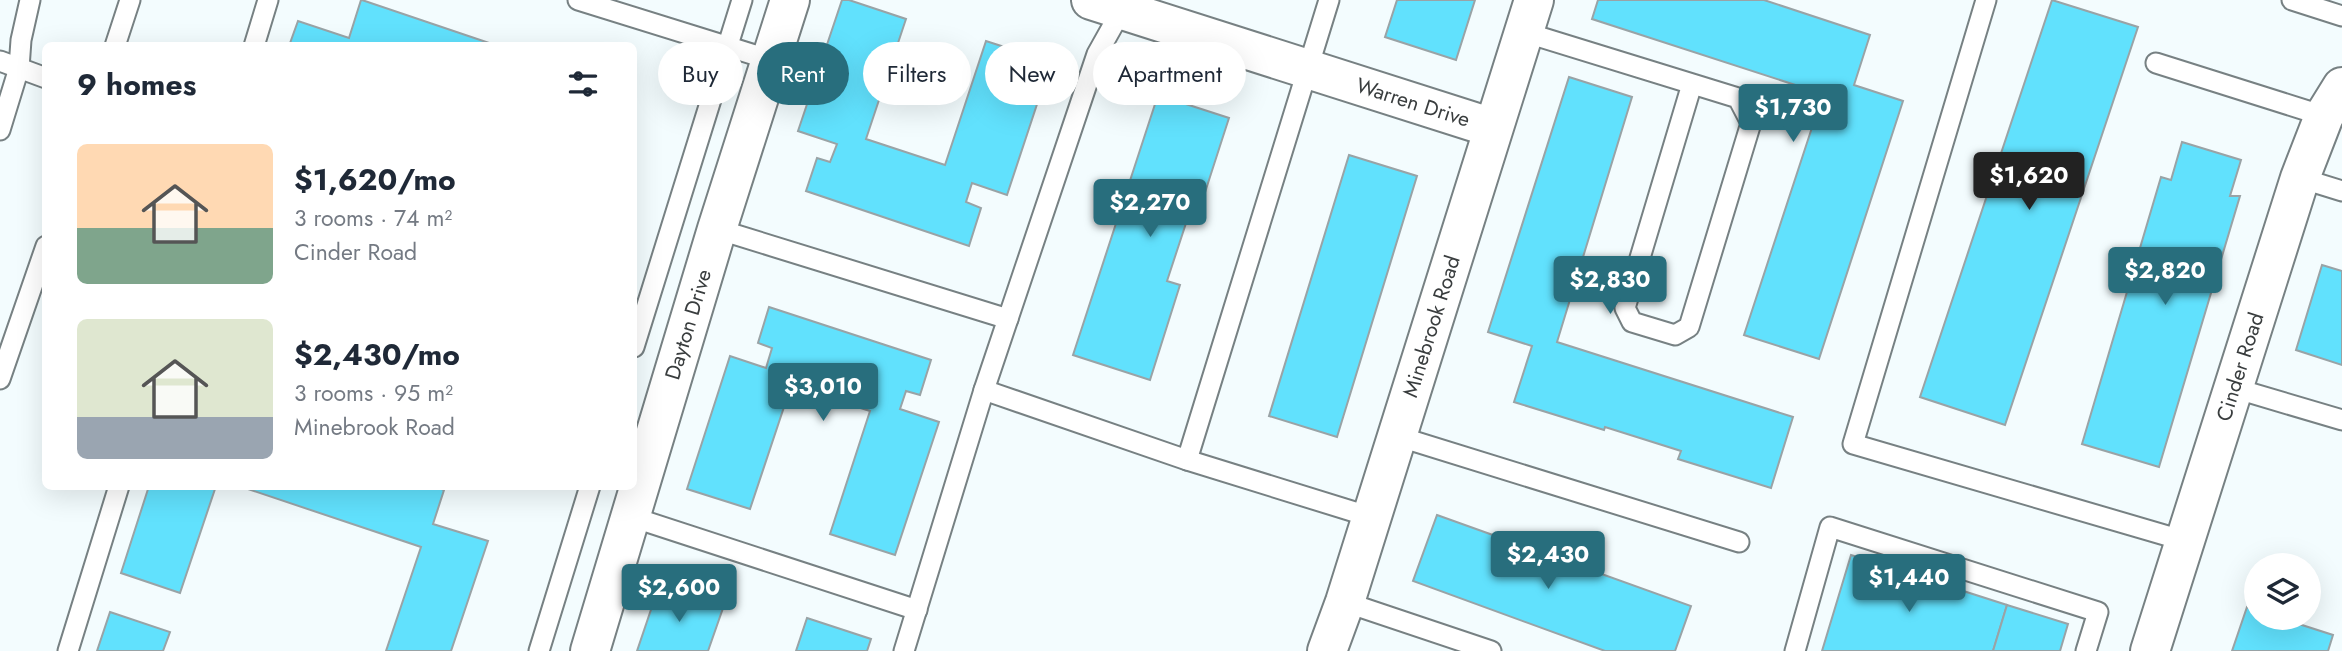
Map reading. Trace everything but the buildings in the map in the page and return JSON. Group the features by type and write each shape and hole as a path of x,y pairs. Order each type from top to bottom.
{"street":[{"name":"Dayton Drive","path":"777,42 790,0"},
{"name":"Warren Drive","path":"1113,3 1493,128"},
{"name":"Minebrook Road","path":"1327,651 1345,603 1529,16"},
{"name":"Cinder Road","path":"2150,651 2300,178 2333,102"},
{"name":"Dayton Drive","path":"590,651 757,104"}],"lane":[{"path":"0,130 19,68 21,40 30,0"},
{"path":"116,42 130,0"},
{"path":"255,42 268,0"},
{"path":"578,0 714,42"},
{"path":"728,42 741,0"},
{"path":"1187,460 1329,0"},
{"path":"1986,0 1853,444 2185,541"},
{"path":"2292,0 2342,16"},
{"path":"904,651 984,390 1113,3"},
{"path":"1529,16 1692,84 1738,97 1751,123 1689,327 1675,335 1632,322 1625,308 1692,84"},
{"path":"0,61 42,77"},
{"path":"2156,63 2333,102"},
{"path":"637,337 709,105"},
{"path":"2300,178 2342,191"},
{"path":"717,229 1008,319"},
{"path":"0,379 42,258"},
{"path":"2234,388 2342,420"},
{"path":"984,390 1187,460 1371,517"},
{"path":"1397,436 1739,542"},
{"path":"68,651 118,490"},
{"path":"539,651 589,490"},
{"path":"632,517 917,610"},
{"path":"1795,651 1830,527 2098,612 2086,651"},
{"path":"1345,603 1490,651"}]}
